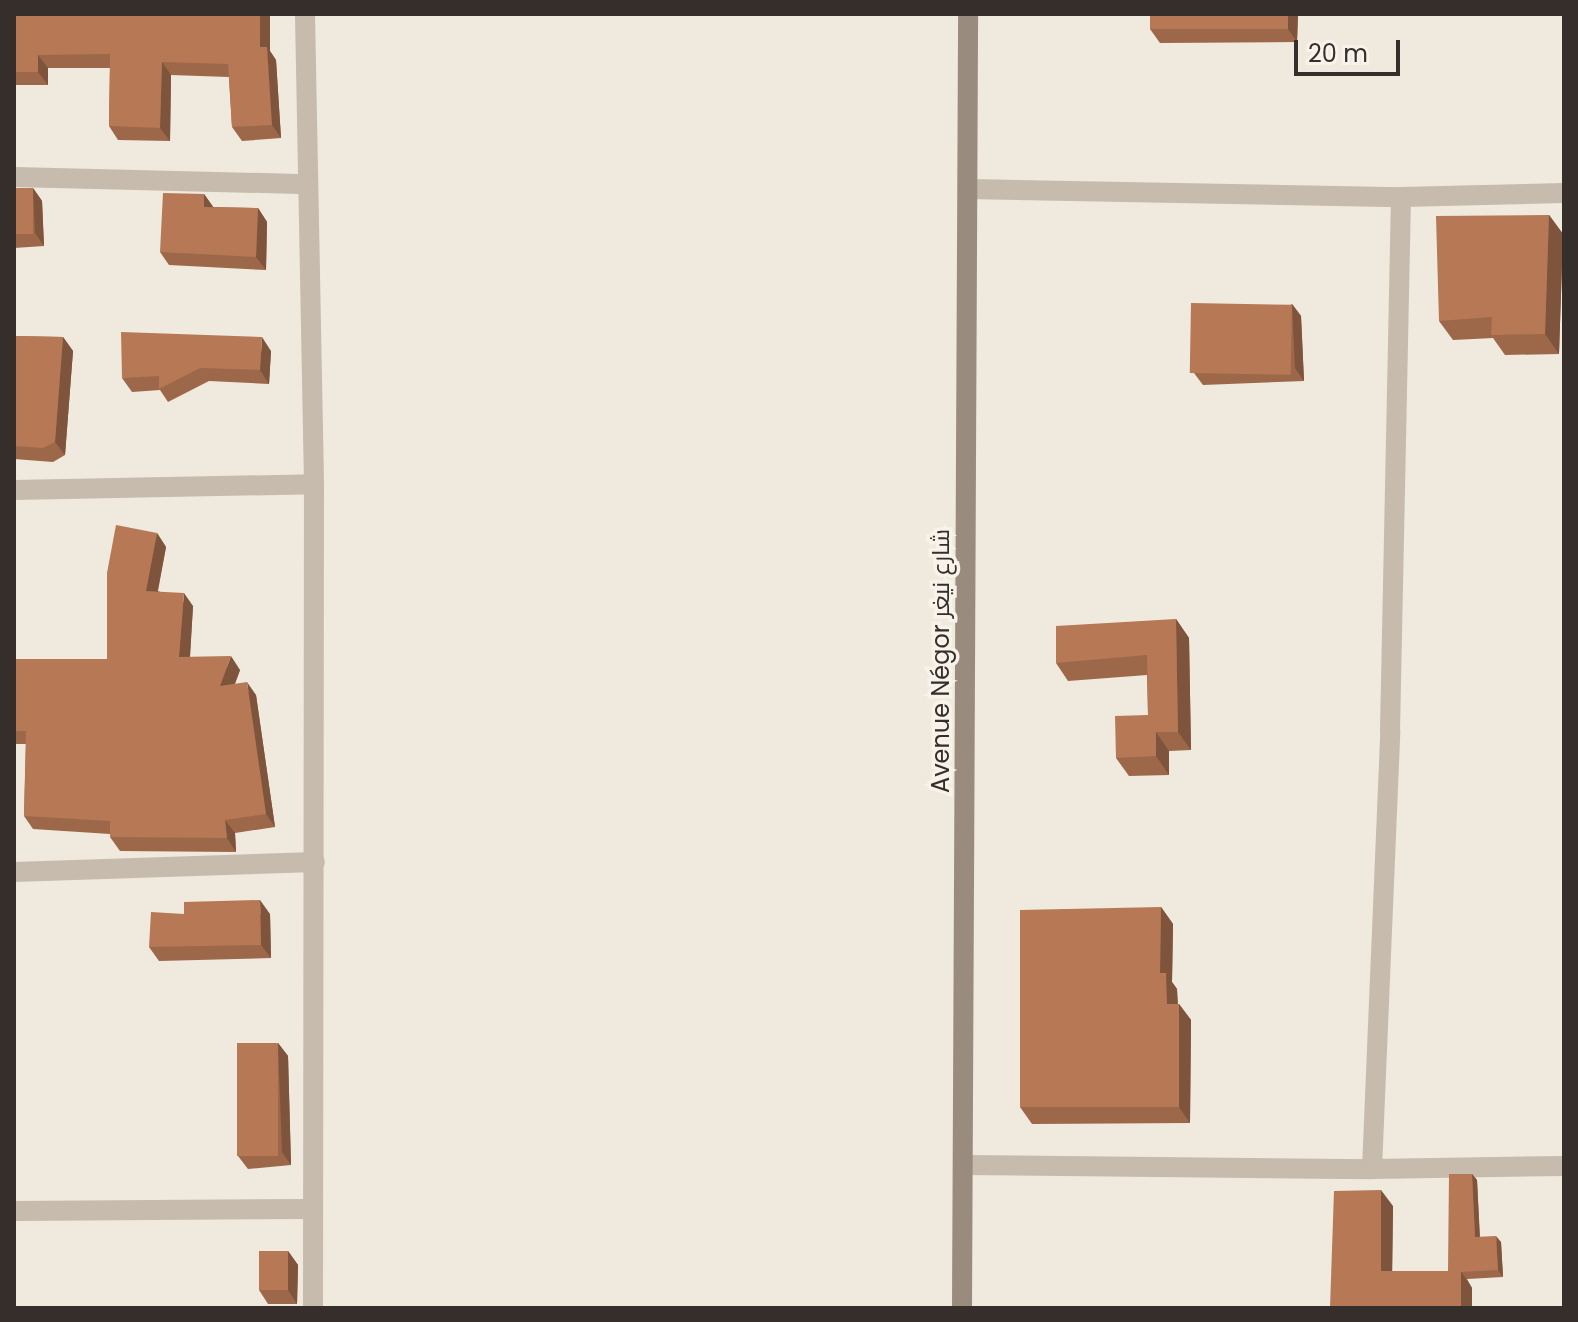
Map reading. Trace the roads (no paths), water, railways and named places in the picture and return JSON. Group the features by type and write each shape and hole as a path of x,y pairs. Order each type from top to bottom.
{"main road":[{"name":"Avenue Négor شارع نيغر","path":"962,1308 968,14"}],"street":[{"path":"305,14 314,484 313,1308"},
{"path":"14,177 308,184"},
{"path":"969,189 1401,197 1564,193"},
{"path":"1372,1169 1390,731 1401,197"},
{"path":"14,490 314,484"},
{"path":"14,872 315,862"},
{"path":"964,1165 1372,1169 1564,1166"},
{"path":"14,1211 313,1209"}]}
